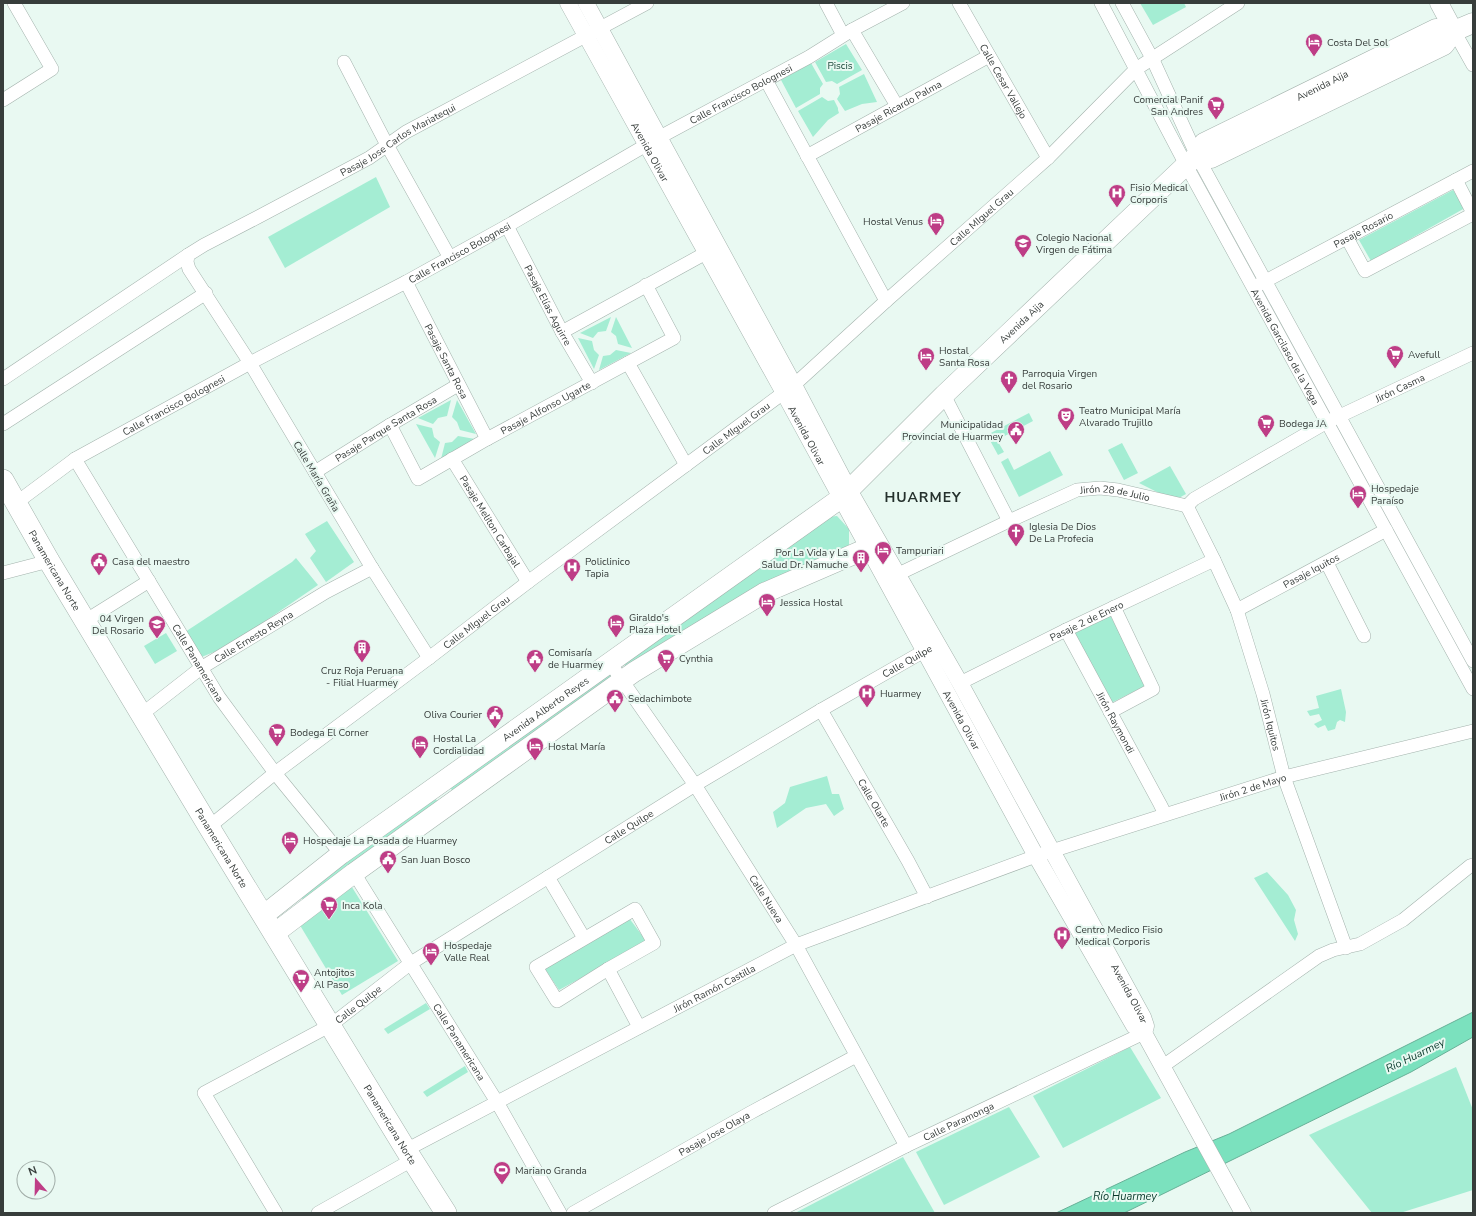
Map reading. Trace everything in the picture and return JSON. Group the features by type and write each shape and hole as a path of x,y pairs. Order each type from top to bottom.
{"highway":[{"name":"Panamericana Norte","path":"3,480 49,561 209,827 446,1213"}],"main road":[{"path":"1439,3 1454,31"},
{"name":"Avenida Aija","path":"845,494 944,395 1024,321 1103,242 1192,161 1204,143 1436,29 1454,31 1473,23"},
{"name":"Avenida Alberto Reyes","path":"264,915 341,854 436,785 610,663 845,494"},
{"path":"275,933 354,873 634,672 764,593 868,548"},
{"path":"436,785 450,804"}],"street":[{"path":"3,100 52,69 14,3"},
{"name":"Avenida Olivar","path":"568,3 593,32 654,140 845,494 1044,854 1143,1017 1146,1026 1144,1033"},
{"name":"Avenida Olivar","path":"586,3 593,32"},
{"name":"Pasaje Jose Carlos Mariatequi","path":"3,379 204,245 342,173 369,158 406,132 647,3"},
{"path":"826,3 897,106"},
{"name":"Calle Francisco Bolognesi","path":"16,503 75,459 250,363 450,258 508,226 654,140 809,57 848,33 903,3"},
{"name":"Calle Cesar Vallejo","path":"959,3 988,56 1048,158"},
{"name":"Avenida Garcilaso de la Vega","path":"1101,3 1136,70 1266,281 1473,662"},
{"name":"Avenida Garcilaso de la Vega","path":"1122,3 1153,60 1192,161 1253,288 1473,689"},
{"name":"Calle MIguel Grau","path":"209,827 276,772 528,582 789,389 886,300 1048,158 1136,70 1238,3"},
{"path":"1454,31 1473,65"},
{"name":"Pasaje Ricardo Palma","path":"807,156 988,56"},
{"path":"344,62 387,145 450,258"},
{"path":"766,80 886,300"},
{"name":"Pasaje Rosario","path":"1253,288 1473,171"},
{"path":"1348,238 1365,272 1473,213 1456,180"},
{"name":"Pasaje Elías Aguirre","path":"508,226 562,332 592,383"},
{"path":"562,332 713,249"},
{"path":"3,424 206,294 189,269 187,262 188,255"},
{"name":"Pasaje Santa Rosa","path":"406,282 458,386 487,439"},
{"name":"Pasaje Alfonso Ugarte","path":"390,425 418,479 487,439 674,338 646,285"},
{"name":"Calle María Graña","path":"206,294 250,363 372,568 429,658"},
{"name":"Jirón Casma","path":"1327,422 1473,353"},
{"path":"628,363 686,465"},
{"name":"Pasaje Parque Santa Rosa","path":"315,472 390,425 458,386"},
{"path":"944,395 1009,521"},
{"path":"1187,506 1194,499 1327,422"},
{"name":"Calle Panamericana","path":"75,459 219,697 341,854"},
{"name":"Pasaje Meliton Carbajal","path":"452,459 528,582"},
{"name":"Jirón 28 de Julio","path":"892,578 1009,521 1077,490 1100,488 1118,490 1187,506"},
{"name":"Avenida Olivar","path":"845,494 868,548 892,578"},
{"name":"Jirón Iquitos","path":"1187,506 1237,610 1263,694 1284,777 1346,948"},
{"name":"Pasaje Iquitos","path":"1237,610 1386,530"},
{"name":"Pasaje 2 de Enero","path":"960,683 1066,630 1214,560"},
{"path":"3,573 49,561"},
{"path":"1327,563 1364,636"},
{"name":"Calle Ernesto Reyna","path":"142,714 201,668 326,592 372,568"},
{"path":"85,621 149,581"},
{"path":"1110,712 1154,688 1114,607"},
{"name":"Jirón Raymondi","path":"1066,630 1165,814"},
{"name":"Avenida Olivar","path":"930,648 960,683 1044,854"},
{"name":"Calle Quilpe","path":"276,1213 204,1093 331,1025 411,963 695,785 821,710 930,648"},
{"name":"Calle Nueva","path":"610,663 695,785 796,945 906,1146"},
{"name":"Calle Olarte","path":"821,710 908,861 927,897"},
{"name":"Jirón 2 de Mayo","path":"1044,854 1284,777 1473,731"},
{"name":"Jirón Ramón Castilla","path":"318,1213 409,1155 497,1102 796,945 1044,854"},
{"path":"1163,1066 1319,956 1333,950 1360,944 1403,920 1473,865"},
{"name":"Calle Panamericana","path":"354,873 497,1102 560,1213"},
{"path":"548,877 584,938"},
{"path":"635,909 654,943 608,969 557,1001 536,967 584,938 635,909"},
{"path":"608,969 639,1028"},
{"path":"1144,1033 1243,1213"},
{"name":"Calle Paramonga","path":"774,1213 906,1146 1144,1033"},
{"name":"Pasaje Jose Olaya","path":"573,1213 743,1117 856,1056"}],"green space":[{"path":"1140,3 1184,3 1186,7 1153,25"},
{"name":"Piscis","path":"846,44 862,70 837,84 832,81 826,82 815,62"},
{"name":"Piscis","path":"811,63 823,84 820,88 820,94 796,108 781,80"},
{"name":"Piscis","path":"864,74 877,102 862,104 845,111 837,99 840,94 839,87"},
{"name":"Piscis","path":"822,97 828,101 834,100 839,113 828,120 813,137 798,111"},
{"path":"376,177 390,207 285,268 268,237"},
{"path":"1453,190 1465,208 1371,261 1359,240"},
{"path":"611,317 606,331 598,332 593,338 580,333"},
{"path":"616,317 632,348 618,344 616,336 611,332"},
{"path":"578,338 592,341 594,350 599,355 594,369"},
{"path":"616,350 631,353 599,370 603,356 610,355"},
{"path":"451,400 447,416 438,418 433,424 418,418"},
{"path":"457,400 476,434 460,430 457,422 452,417"},
{"path":"1029,413 1033,421 997,440 1004,452 998,455 987,435"},
{"path":"416,424 432,428 434,437 440,442 435,458"},
{"path":"458,436 475,439 441,459 445,443 452,442"},
{"path":"1122,443 1138,473 1124,480 1108,450"},
{"path":"1050,451 1063,475 1019,497 1001,462 1008,458 1014,470"},
{"path":"1170,466 1186,494 1177,499 1159,493 1139,483"},
{"path":"837,516 849,529 849,545 625,667 624,660 817,518"},
{"path":"327,521 354,562 326,582 310,558 316,551 305,534"},
{"path":"296,558 318,585 229,646 199,658 185,632"},
{"path":"1110,615 1147,685 1111,703 1072,634"},
{"path":"166,633 177,651 155,664 144,646"},
{"path":"606,673 612,675 612,681 454,792 449,787"},
{"path":"1341,689 1346,712 1345,722 1340,720 1337,722 1335,729 1328,731 1325,725 1318,728 1314,724 1322,720 1319,714 1310,716 1307,711 1319,708 1316,696"},
{"path":"827,776 832,794 839,794 844,809 834,816 826,804 806,808 777,828 773,812 785,803 790,787"},
{"path":"434,798 439,802 304,901 301,897 302,891"},
{"path":"1267,872 1288,895 1296,910 1294,920 1298,934 1295,941 1254,878"},
{"path":"350,884 398,961 342,995 298,922"},
{"path":"629,918 647,942 559,990 545,969"},
{"path":"426,1003 430,1009 388,1034 384,1029"},
{"path":"1130,1047 1161,1098 1063,1148 1033,1096"},
{"path":"465,1066 468,1072 427,1097 423,1092"},
{"path":"1456,1067 1473,1110 1473,1190 1400,1213 1372,1213 1309,1135"},
{"path":"1009,1107 1040,1157 944,1205 916,1152"},
{"path":"903,1157 935,1213 795,1213"}],"water":[{"name":"Río Huarmey","path":"1473,1012 1473,1037 1411,1072 1124,1213 1056,1213 1185,1152 1229,1134"}],"place":[{"name":"Costa Del Sol","path":"1314,57"},
{"name":"Comercial Panif San Andres","path":"1216,120"},
{"name":"Fisio Medical Corporis","path":"1117,208"},
{"name":"Hostal Venus","path":"936,236"},
{"name":"Colegio Nacional Virgen de Fátima","path":"1023,258"},
{"name":"Avefull","path":"1395,369"},
{"name":"Hostal Santa Rosa","path":"926,371"},
{"name":"Parroquia Virgen del Rosario","path":"1009,394"},
{"name":"Teatro Municipal María Alvarado Trujillo","path":"1066,431"},
{"name":"Bodega JA","path":"1266,438"},
{"name":"Municipalidad Provincial de Huarmey","path":"1016,445"},
{"name":"Hospedaje Paraíso","path":"1358,509"},
{"name":"Iglesia De Dios De La Profecia","path":"1016,547"},
{"name":"Tampuriari","path":"883,565"},
{"name":"Por La Vida y La Salud Dr. Namuche","path":"861,573"},
{"name":"Casa del maestro","path":"99,576"},
{"name":"Policlinico Tapia","path":"572,582"},
{"name":"Jessica Hostal","path":"767,617"},
{"name":"Giraldo's Plaza Hotel","path":"616,638"},
{"name":"04 Virgen Del Rosario","path":"157,639"},
{"name":"Cruz Roja Peruana - Filial Huarmey","path":"362,663"},
{"name":"Comisaría de Huarmey","path":"535,673"},
{"name":"Cynthia","path":"666,673"},
{"name":"Huarmey","path":"867,708"},
{"name":"Sedachimbote","path":"615,713"},
{"name":"Oliva Courier","path":"495,729"},
{"name":"Bodega El Corner","path":"277,747"},
{"name":"Hostal La Cordialidad","path":"420,759"},
{"name":"Hostal María","path":"535,761"},
{"name":"Hospedaje La Posada de Huarmey","path":"290,855"},
{"name":"San Juan Bosco","path":"388,874"},
{"name":"Inca Kola","path":"329,920"},
{"name":"Centro Medico Fisio Medical Corporis","path":"1062,950"},
{"name":"Hospedaje Valle Real","path":"431,966"},
{"name":"Antojitos Al Paso","path":"301,993"},
{"name":"Mariano Granda","path":"502,1185"}],"district":[{"name":"HUARMEY","path":"923,497"}]}
